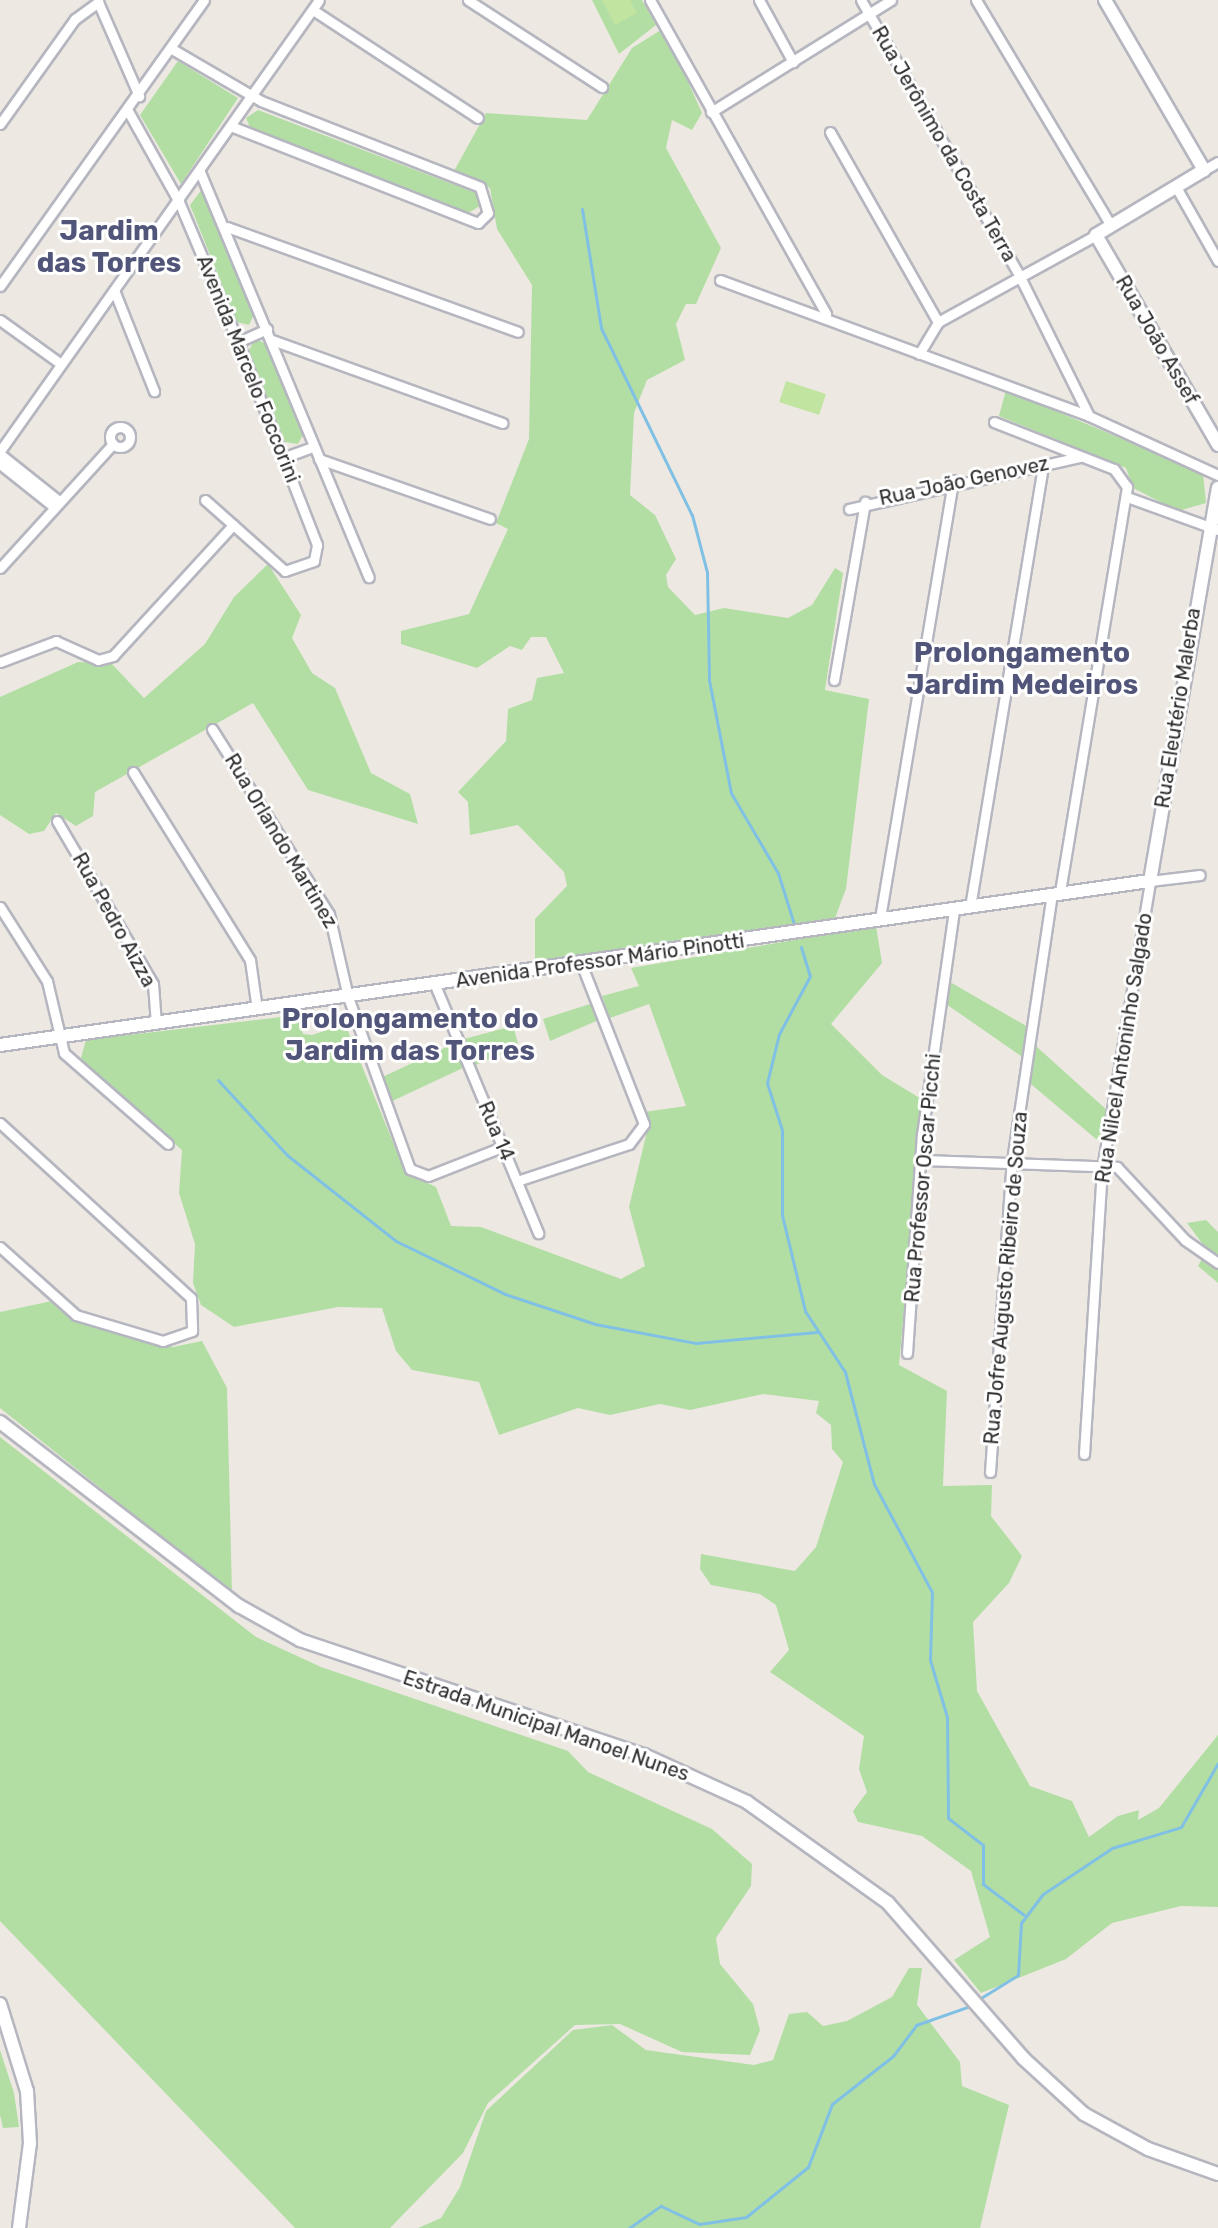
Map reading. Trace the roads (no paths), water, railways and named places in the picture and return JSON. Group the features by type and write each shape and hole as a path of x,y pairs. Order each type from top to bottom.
{"street":[{"path":"0,286 139,96 204,0"},
{"path":"56,504 0,452 233,127 319,0"},
{"path":"468,0 602,87"},
{"path":"650,0 826,314"},
{"path":"759,0 793,62"},
{"name":"Rua Jerônimo da Costa Terra","path":"861,0 1020,277 1089,416"},
{"path":"711,112 891,0"},
{"path":"976,0 1110,224"},
{"path":"1105,0 1204,170"},
{"path":"0,124 75,19 98,1 139,96"},
{"path":"313,10 478,118"},
{"path":"172,49 253,97 480,187 488,213 478,223 233,127"},
{"name":"Avenida Marcelo Foccorini","path":"128,111 179,202 238,342 317,545 314,561 285,571 233,525"},
{"path":"830,132 938,322"},
{"path":"919,354 938,322 1096,235 1218,162"},
{"name":"Avenida Marcelo Foccorini","path":"200,172 227,227 313,447 369,577"},
{"path":"1176,187 1218,261"},
{"path":"227,227 518,332"},
{"name":"Rua João Assef","path":"1096,235 1218,445"},
{"path":"720,280 826,314 919,354 1089,416 1218,475"},
{"path":"114,290 154,391"},
{"path":"0,320 61,364"},
{"path":"238,342 267,329"},
{"path":"272,340 502,423"},
{"path":"994,422 1120,474 1127,497 1213,528"},
{"path":"0,568 113,444"},
{"path":"285,457 313,447"},
{"name":"Rua João Genovez","path":"849,509 865,502 953,480 1080,457"},
{"path":"319,459 490,519"},
{"path":"0,464 56,504"},
{"path":"970,907 1043,464"},
{"path":"880,918 953,480"},
{"name":"Rua Eleutério Malerba","path":"1150,881 1218,488"},
{"name":"Rua Jofre Augusto Ribeiro de Souza","path":"990,1472 1012,1161 1127,497"},
{"path":"0,662 56,641 98,660 113,656 233,525 205,500"},
{"path":"834,680 865,502"},
{"name":"Rua Orlando Martinez","path":"212,729 329,914 348,997 410,1169 422,1178 502,1147"},
{"path":"133,772 250,960 257,1009"},
{"name":"Rua Pedro Aizza","path":"57,821 153,984 156,1024"},
{"name":"Avenida Professor Mário Pinotti","path":"0,1045 582,966 880,918 1200,875"},
{"name":"Rua Nilcel Antoninho Salgado","path":"1084,1454 1102,1169 1150,881"},
{"path":"0,907 47,981 57,1038 75,1065 168,1144"},
{"name":"Rua Professor Oscar Picchi","path":"907,1353 921,1160 954,909"},
{"path":"517,1181 629,1144 642,1129 582,966"},
{"name":"Rua 14","path":"435,985 538,1233"},
{"path":"0,1123 191,1298 192,1331 173,1341 68,1311 0,1247"},
{"path":"921,1160 1012,1161 1102,1169 1117,1167 1185,1240 1218,1263"},
{"name":"Estrada Municipal Manoel Nunes","path":"0,1422 230,1599 300,1640 644,1755 747,1802 888,1903 979,2007 1084,2114 1148,2149 1218,2174"},
{"path":"0,2004 27,2091 30,2143 19,2228"}],"waterway":[{"path":"582,209 601,328 692,515 707,572 709,680 731,793 778,873 794,924"},
{"path":"801,947 810,976 779,1034 767,1083 782,1130 782,1215 805,1311 845,1372 874,1484 932,1592 930,1660 947,1717 948,1818 983,1845 983,1884 1024,1915"},
{"path":"218,1080 287,1155 396,1241 505,1294 595,1324 696,1343 816,1332"},
{"path":"976,2001 1018,1975 1021,1923 1043,1894 1112,1848 1181,1827 1218,1763"},
{"path":"629,2228 661,2206 699,2224 746,2217 808,2167 832,2104 893,2056 916,2025 970,2006"}],"district":[{"name":"Jardim das Torres","path":"109,247"},
{"name":"Prolongamento Jardim Medeiros","path":"1022,669"},
{"name":"Prolongamento do Jardim das Torres","path":"410,1035"}]}
